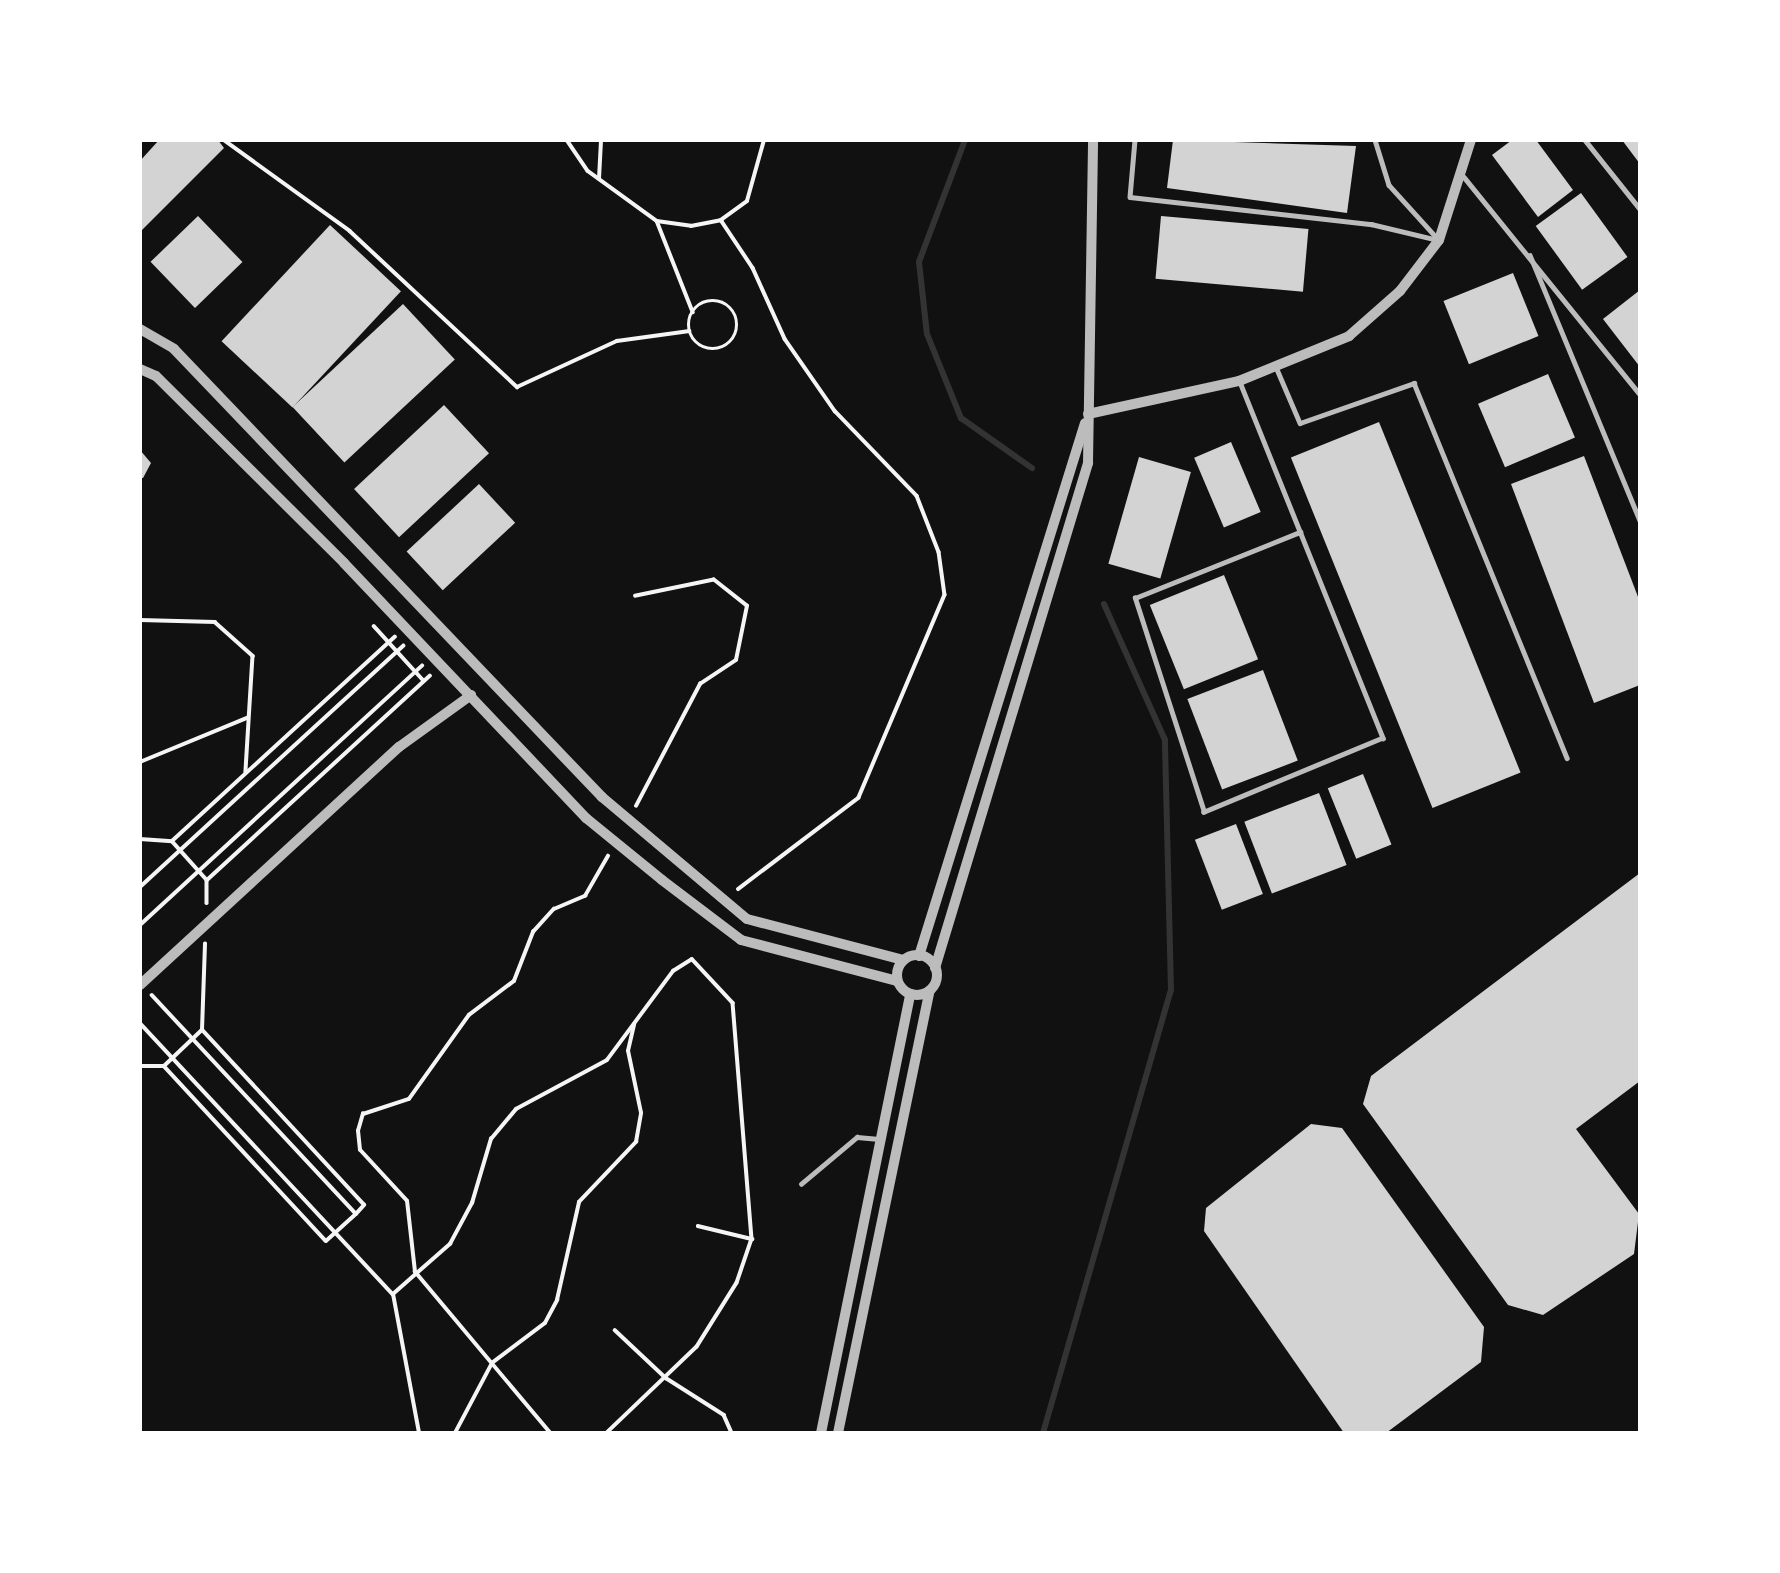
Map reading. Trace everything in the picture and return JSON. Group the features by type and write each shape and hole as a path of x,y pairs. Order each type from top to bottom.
{"street":[{"path":"838,1433 935,968 1088,463 1093,140"},
{"path":"1088,414 1239,381 1349,335 1400,290 1439,240 1464,177 1472,140"},
{"path":"140,329 174,349 602,797 747,919 903,960 919,956"},
{"path":"140,369 176,396 471,695 586,818 741,940 897,981 910,994"},
{"path":"919,956 1088,414"},
{"path":"145,989 399,747 471,695"},
{"path":"919,956 935,968"},
{"path":"897,981 903,960"},
{"path":"910,994 930,990"},
{"path":"821,1433 883,1140 910,994"}],"lane":[{"path":"1135,140 1130,197 1371,224 1439,240"},
{"path":"1375,140 1389,185 1439,240"},
{"path":"1585,140 1640,209"},
{"path":"1464,177 1640,394"},
{"path":"1530,256 1640,520"},
{"path":"1275,366 1300,423 1415,383 1567,758"},
{"path":"1239,381 1300,532 1383,738 1205,812 1135,598 1300,532"},
{"path":"801,1184 857,1137 883,1140"}],"path":[{"path":"224,140 350,231 517,387 617,341 689,331"},
{"path":"567,140 599,179 657,221 691,226 721,220 747,201 764,140"},
{"path":"599,179 601,140"},
{"path":"721,220 753,268 785,339 835,411 917,496 939,552 945,595 859,798 739,889"},
{"path":"657,221 693,312 689,331 698,345 713,350 728,344 737,330 734,314 722,303 706,302 693,312"},
{"path":"636,596 714,580 747,606 736,660 700,684 653,776"},
{"path":"140,620 215,622 253,656 247,718 246,773"},
{"path":"374,626 424,681"},
{"path":"172,841 397,635"},
{"path":"140,887 405,645"},
{"path":"140,925 423,666"},
{"path":"207,880 431,675"},
{"path":"140,762 247,718"},
{"path":"140,839 172,841 181,850 207,880 206,908"},
{"path":"550,1433 524,1410 492,1363 415,1272 407,1201 360,1150 363,1114 408,1099 469,1015 514,981 540,924 554,909 585,896"},
{"path":"140,1066 164,1066 202,1030 205,941"},
{"path":"393,1294 450,1244 472,1203 491,1139 516,1109 607,1060 673,971 692,959 733,1003 752,1238 717,1319 666,1377 607,1433"},
{"path":"145,989 356,1214"},
{"path":"455,1433 492,1363 545,1323 557,1300 579,1202 636,1142 641,1114 628,1051 634,1022"},
{"path":"140,1023 393,1294 419,1433"},
{"path":"164,1066 326,1241 356,1214 364,1205 202,1030"},
{"path":"698,1226 752,1238"},
{"path":"615,1331 666,1377 724,1415 732,1433"}],"building":[{"path":"159,140 218,140 224,148 140,232 140,161"},
{"path":"1173,140 1356,146 1347,213 1167,188"},
{"path":"1512,140 1536,140 1573,190 1538,217 1492,155"},
{"path":"1622,140 1640,140 1640,164"},
{"path":"1581,193 1627,257 1582,290 1536,226"},
{"path":"198,216 242,262 195,308 151,262"},
{"path":"1161,216 1308,229 1303,292 1156,279"},
{"path":"330,225 401,291 293,407 222,341"},
{"path":"1513,273 1538,336 1469,364 1443,301"},
{"path":"1640,290 1640,367 1603,319"},
{"path":"403,304 455,360 344,463 293,407"},
{"path":"1548,374 1575,438 1505,467 1478,404"},
{"path":"444,405 489,453 399,537 354,489"},
{"path":"1379,422 1521,772 1433,808 1291,458"},
{"path":"1231,442 1261,512 1224,528 1194,458"},
{"path":"140,450 151,463 143,478 140,478"},
{"path":"1584,456 1640,602 1640,685 1594,703 1511,484"},
{"path":"1139,457 1191,472 1160,579 1108,564"},
{"path":"479,484 515,523 443,590 407,552"},
{"path":"1224,575 1258,659 1184,689 1150,605"},
{"path":"1263,670 1298,761 1222,790 1187,699"},
{"path":"1363,774 1391,844 1356,859 1328,788"},
{"path":"1319,793 1347,865 1272,894 1244,822"},
{"path":"1236,824 1263,894 1222,910 1195,840"},
{"path":"1640,873 1640,1081 1576,1129 1639,1214 1634,1254 1543,1315 1508,1305 1363,1104 1371,1076"},
{"path":"1311,1124 1342,1128 1484,1327 1481,1362 1386,1433 1344,1433 1204,1231 1206,1208"}],"waterway":[{"path":"965,140 919,262 927,334 961,418 1032,468"},
{"path":"1043,1433 1171,990 1165,740 1104,604"}]}
